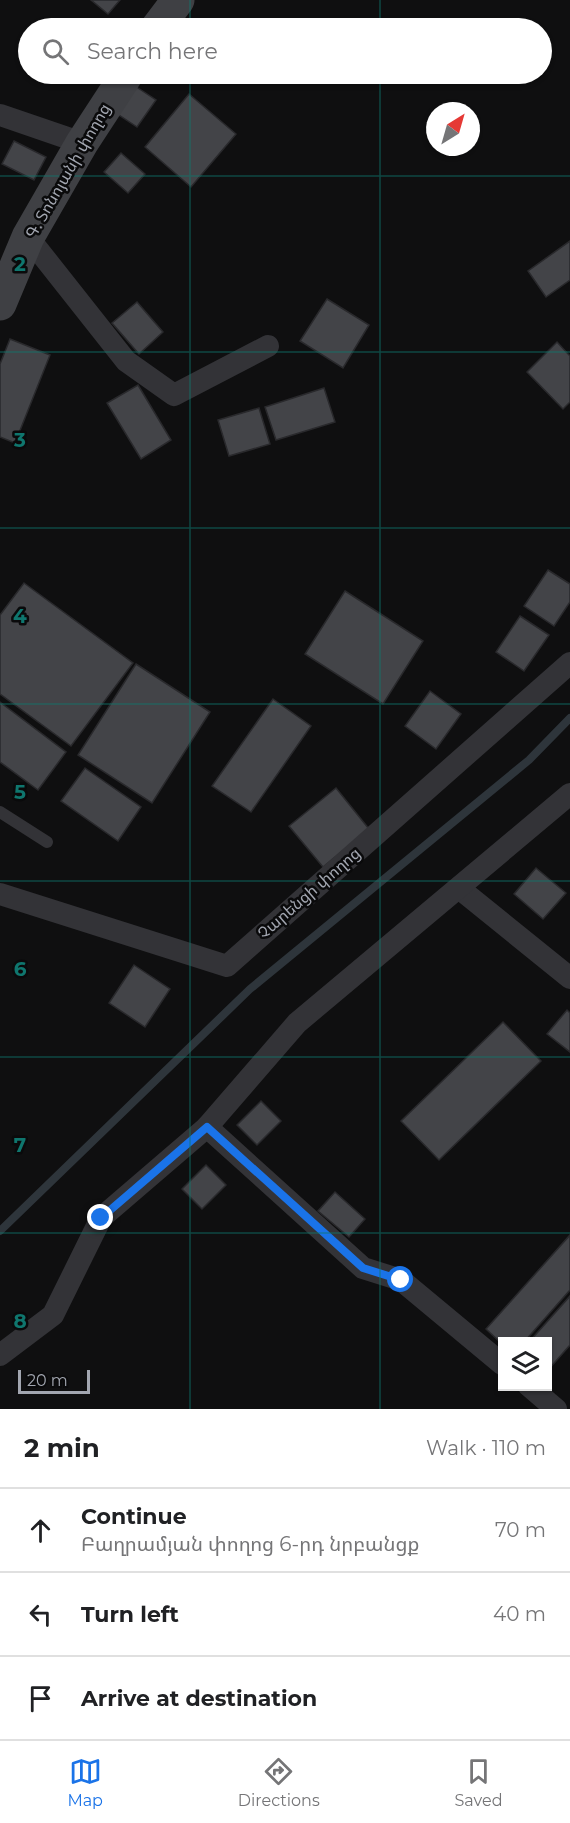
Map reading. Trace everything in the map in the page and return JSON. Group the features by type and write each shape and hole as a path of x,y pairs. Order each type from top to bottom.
{"street":[{"path":"164,18 178,0"},
{"name":"Գ. Տոնոյանի փողոց","path":"0,304 28,237 82,142 120,84"},
{"path":"0,115 82,142"},
{"path":"28,237 126,361 174,395 268,346"},
{"name":"Չարենցի փողոց","path":"0,894 227,966 570,663"},
{"path":"0,1355 53,1315 101,1218 207,1127 297,1023 460,889 570,794"},
{"path":"460,889 570,978"},
{"path":"207,1127 363,1268 401,1280 498,1362"},
{"path":"535,1391 556,1409"}],"lane":[{"path":"0,812 47,842"}],"building":[{"path":"91,0 120,0 108,14"},
{"path":"135,86 156,100 137,127 116,113"},
{"path":"189,94 236,134 191,187 145,147"},
{"path":"14,141 46,157 34,180 2,164"},
{"path":"121,153 145,174 128,193 104,172"},
{"path":"570,241 570,280 546,297 528,271"},
{"path":"327,299 369,325 343,368 300,341"},
{"path":"137,302 163,332 139,354 112,323"},
{"path":"10,339 50,355 15,443 0,437 0,364"},
{"path":"557,342 570,356 570,402 563,409 527,372"},
{"path":"138,385 171,440 141,459 107,403"},
{"path":"324,388 335,422 276,440 265,407"},
{"path":"259,408 270,444 229,456 218,420"},
{"path":"548,570 570,584 570,602 554,626 524,606"},
{"path":"24,583 133,663 71,746 0,694 0,615"},
{"path":"345,591 423,641 383,704 305,654"},
{"path":"520,616 549,635 524,671 496,652"},
{"path":"136,664 210,712 152,803 78,755"},
{"path":"430,691 461,714 436,749 405,726"},
{"path":"273,699 311,726 251,812 212,786"},
{"path":"0,702 66,752 38,790 0,762"},
{"path":"85,768 141,807 118,841 61,801"},
{"path":"336,788 369,829 323,867 289,826"},
{"path":"536,868 566,893 543,919 514,894"},
{"path":"134,965 170,989 145,1027 109,1003"},
{"path":"567,1010 570,1013 570,1052 547,1034"},
{"path":"503,1022 541,1061 439,1160 401,1121"},
{"path":"261,1101 281,1121 257,1145 237,1125"},
{"path":"206,1165 226,1185 202,1209 182,1189"},
{"path":"335,1192 365,1219 349,1237 318,1211"},
{"path":"570,1235 570,1290 528,1337 498,1337 498,1340 486,1329"},
{"path":"570,1296 570,1345 552,1365 552,1337 533,1337"}],"waterway":[{"path":"0,1231 250,989 529,760 570,718"}],"route":[{"path":"101,1218 207,1127 363,1268 401,1280"}]}
